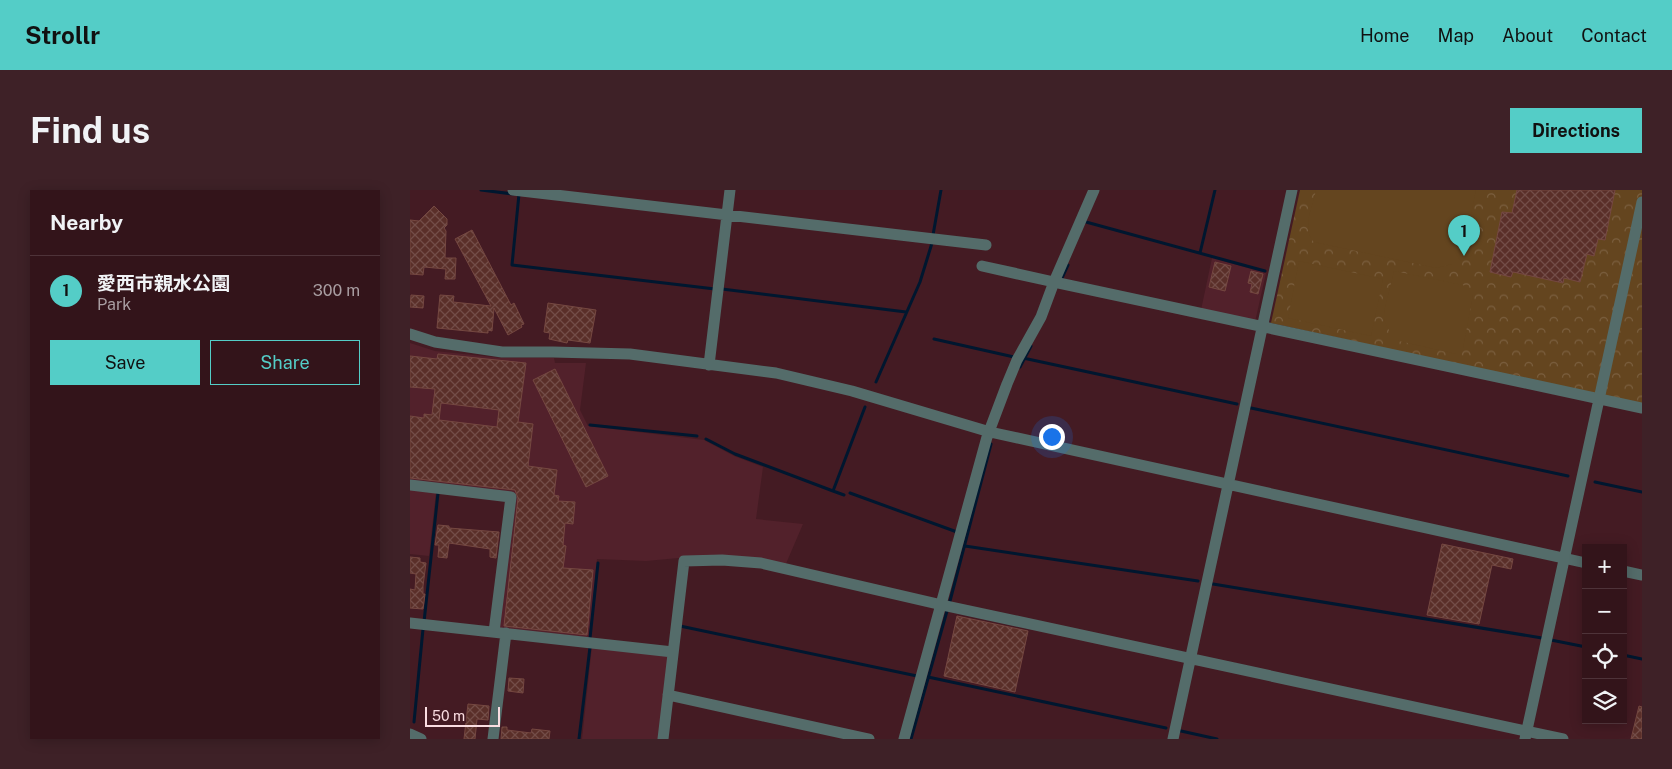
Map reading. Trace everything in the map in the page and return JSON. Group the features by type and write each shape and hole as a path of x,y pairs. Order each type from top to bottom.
{"street":[{"path":"513,190 986,246"},
{"path":"709,365 730,190"},
{"path":"904,739 987,437 1017,360 1041,317 1094,190"},
{"path":"1173,739 1292,190"},
{"path":"1526,735 1642,202"},
{"path":"982,266 1642,408"},
{"path":"410,334 435,342 502,352 630,354 776,373 852,391 990,432 1582,561"},
{"path":"410,485 511,497 494,632"},
{"path":"663,739 684,561 722,560 761,563 1526,735 1563,739"},
{"path":"1627,572 1642,575"},
{"path":"410,623 673,652"},
{"path":"494,739 506,633"},
{"path":"668,695 869,739"},
{"path":"410,734 421,739"}],"shaded area":[{"path":"1212,258 1266,273 1255,322 1201,310"},
{"path":"410,343 435,351 502,358 554,358 555,363 586,363 580,410 588,426 704,440 734,456 763,467 756,519 803,524 785,566 689,557 646,561 597,559 589,639 498,629 513,496 410,483"},
{"path":"410,489 436,492 429,556 410,554"},
{"path":"592,646 669,655 660,739 582,739"}],"green space":[{"path":"1300,190 1642,190 1642,405 1271,323"},
{"path":"1316,190 1476,190 1463,252 1452,264 1436,268 1314,242 1308,231 1308,224"},
{"path":"1299,261 1383,279 1371,336 1288,318"},
{"path":"1394,271 1463,285 1473,295 1463,348 1456,354 1399,341 1389,330 1385,322 1384,312"}],"building":[{"path":"1517,190 1615,190 1605,240 1598,239 1594,256 1587,254 1580,282 1564,278 1563,283 1513,272 1511,277 1490,272 1502,212 1512,213"},
{"path":"434,206 447,219 447,225 444,228 446,231 445,258 456,258 455,279 445,279 446,269 424,267 423,275 410,274 410,220 419,221"},
{"path":"472,230 511,305 514,303 524,324 508,335 494,308 492,331 488,330 488,333 437,328 440,295 454,296 453,302 491,306 455,239"},
{"path":"1215,262 1231,266 1225,291 1209,287"},
{"path":"1251,271 1263,274 1258,294 1250,292 1252,284 1248,283"},
{"path":"411,295 424,296 423,308 410,307"},
{"path":"548,303 596,310 590,343 568,340 567,343 549,339 550,333 544,332"},
{"path":"438,354 526,363 518,422 533,424 528,466 557,470 554,495 559,496 558,501 575,502 573,524 565,523 563,545 566,546 563,568 593,570 587,635 504,626 518,498 515,490 410,478 410,416 424,418 424,414 432,415 435,389 410,387 410,356 437,359","holes":["441,403 499,410 497,427 439,420"]},
{"path":"555,369 608,476 586,487 533,380"},
{"path":"438,525 449,526 449,528 499,532 496,558 490,557 490,549 449,543 447,558 438,557 439,545 435,545"},
{"path":"1442,544 1513,559 1511,569 1492,565 1479,624 1427,615"},
{"path":"410,557 420,558 420,562 426,563 423,609 410,608 410,589 415,590 416,574 410,573"},
{"path":"957,616 1028,631 1015,692 944,676"},
{"path":"509,678 524,679 523,693 508,691"},
{"path":"468,704 489,706 488,720 477,719 475,739 464,739"},
{"path":"1639,706 1642,707 1642,739 1631,739"},
{"path":"502,727 507,727 507,730 531,733 532,729 550,731 549,739 501,739"}],"waterway":[{"path":"481,190 513,194"},
{"path":"933,235 941,190"},
{"path":"1200,253 1215,190"},
{"path":"519,194 512,265 715,289"},
{"path":"1086,222 1265,271"},
{"path":"876,382 920,282 932,243"},
{"path":"1061,280 1068,265"},
{"path":"722,289 906,312"},
{"path":"934,339 1014,357"},
{"path":"1020,367 1031,346"},
{"path":"1023,358 1237,404"},
{"path":"844,495 833,491 865,407"},
{"path":"1251,408 1568,476"},
{"path":"590,425 697,436"},
{"path":"706,439 735,454 833,491"},
{"path":"950,601 991,444"},
{"path":"1595,482 1642,492"},
{"path":"424,622 438,493"},
{"path":"850,493 957,532"},
{"path":"965,546 1198,581"},
{"path":"590,638 598,563"},
{"path":"1213,584 1542,638"},
{"path":"911,739 947,611"},
{"path":"680,626 917,676"},
{"path":"414,722 423,629"},
{"path":"1551,640 1582,646"},
{"path":"579,739 590,647"},
{"path":"1627,656 1642,659"},
{"path":"928,677 1166,728"},
{"path":"1181,731 1217,739"}],"place":[{"name":"愛西市親水公園","path":"1464,256"}]}
